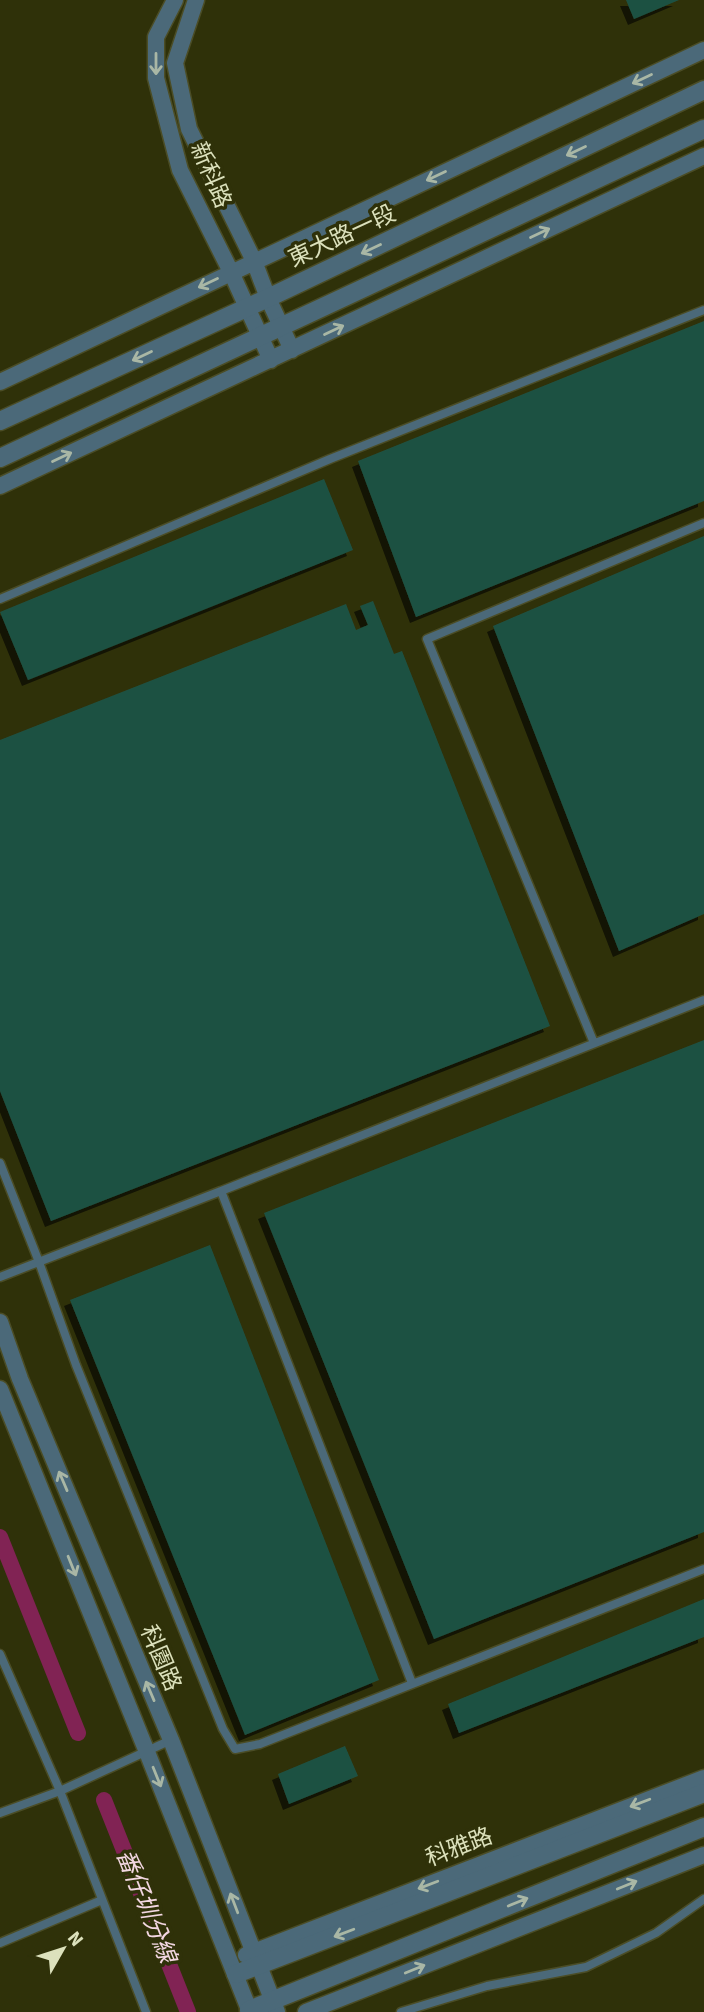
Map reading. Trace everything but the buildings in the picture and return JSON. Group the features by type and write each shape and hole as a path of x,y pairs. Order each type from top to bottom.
{"street":[{"name":"新科路","path":"175,0 156,37 156,78 180,170 271,360"},
{"name":"新科路","path":"196,0 175,63 188,130 254,261 292,349"},
{"path":"0,382 704,50"},
{"name":"東大路一段","path":"0,421 268,298 704,90"},
{"path":"0,458 704,129"},
{"path":"0,486 704,156"},
{"name":"科園路","path":"0,1322 20,1379 171,1740 275,2006"},
{"name":"科園路","path":"0,1388 250,2011"},
{"name":"科雅路","path":"256,1960 704,1778"},
{"name":"科雅路","path":"233,1967 704,1793"},
{"path":"250,2011 275,2006 704,1827"},
{"path":"306,2012 704,1855"}],"lane":[{"path":"0,599 330,459 704,310"},
{"path":"594,1044 427,639 704,523"},
{"path":"0,1277 704,1000"},
{"path":"0,1163 39,1262 75,1365 223,1730 235,1749 260,1744 704,1569"},
{"path":"221,1191 412,1683"},
{"path":"0,1388 20,1379"},
{"path":"0,1654 60,1791 146,2012"},
{"path":"0,1813 60,1791 171,1740"},
{"path":"401,2012 487,1986 586,1967 656,1933 704,1899"},
{"path":"0,1943 103,1900"}],"waterway":[{"name":"番仔圳分線","path":"0,1537 78,1733"},
{"name":"番仔圳分線","path":"104,1800 188,2012"}]}
